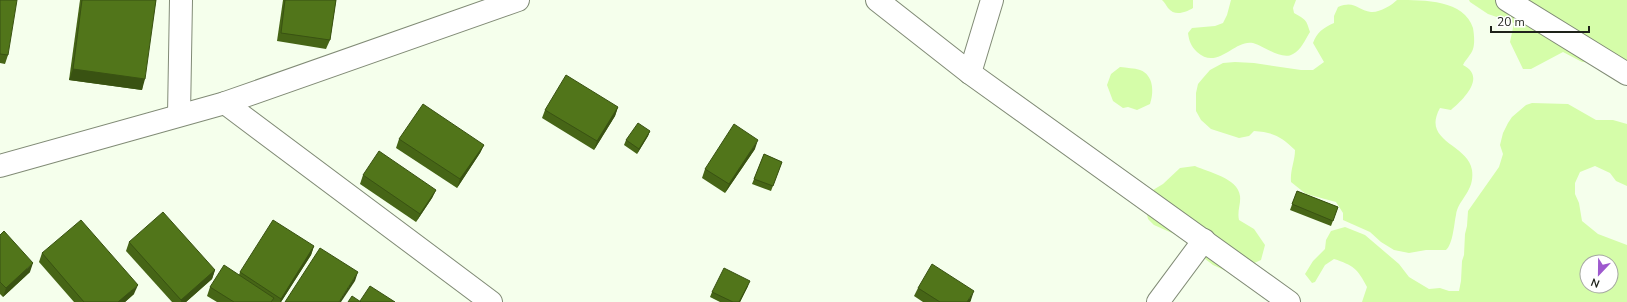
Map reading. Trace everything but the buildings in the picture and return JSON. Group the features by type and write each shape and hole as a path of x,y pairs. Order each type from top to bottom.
{"street":[{"path":"178,115 181,0"},
{"path":"0,166 224,103 477,7 518,0"},
{"path":"877,0 970,73 1289,302"},
{"path":"970,73 992,0"},
{"path":"1507,0 1627,74"},
{"path":"224,103 491,302"},
{"path":"1158,302 1204,240"}],"green space":[{"path":"1162,0 1193,0 1193,8 1177,13 1171,11"},
{"path":"1231,0 1296,0 1293,8 1294,13 1305,20 1310,32 1298,50 1289,56 1278,54 1253,43 1246,43 1239,45 1219,56 1212,58 1205,57 1193,48 1188,33 1192,28 1215,26 1223,23"},
{"path":"1397,0 1431,1 1452,7 1461,12 1468,19 1473,28 1473,49 1463,65 1470,70 1473,76 1473,82 1466,95 1451,110 1440,108 1436,119 1436,128 1441,136 1463,154 1469,161 1472,170 1471,184 1457,209 1452,239 1446,250 1426,250 1409,253 1394,250 1381,242 1370,232 1343,220 1343,213 1336,202 1306,194 1291,182 1295,150 1286,142 1277,136 1267,133 1254,131 1249,136 1239,138 1211,129 1201,120 1196,111 1196,93 1198,84 1210,70 1223,63 1235,62 1254,63 1301,70 1313,70 1324,62 1313,43 1316,36 1321,31 1334,23 1334,16 1338,7 1352,5 1366,11 1374,12 1385,8"},
{"path":"1469,0 1627,0 1627,74 1610,63 1582,62 1563,52 1531,69 1523,69 1510,42 1514,23 1488,14"},
{"path":"1120,67 1133,68 1145,72 1152,85 1150,104 1137,110 1128,107 1123,108 1113,101 1107,85 1111,74"},
{"path":"1532,103 1568,104 1596,120 1613,120 1627,124 1627,186 1616,181 1610,173 1595,166 1580,172 1575,183 1575,194 1579,203 1582,221 1598,234 1627,245 1627,302 1362,302 1367,287 1361,276 1354,268 1346,263 1334,259 1325,265 1315,282 1312,283 1305,274 1313,261 1325,249 1326,240 1331,231 1345,227 1365,235 1399,264 1409,277 1429,289 1440,288 1449,291 1459,291 1468,211 1499,167 1503,154 1500,145 1503,133 1512,117 1526,105"},
{"path":"1195,166 1222,176 1238,190 1240,196 1238,214 1239,220 1254,229 1265,245 1261,260 1234,272 1226,271 1213,265 1200,255 1199,248 1181,237 1154,225 1148,219 1146,210 1148,195 1163,184 1180,168"}]}
